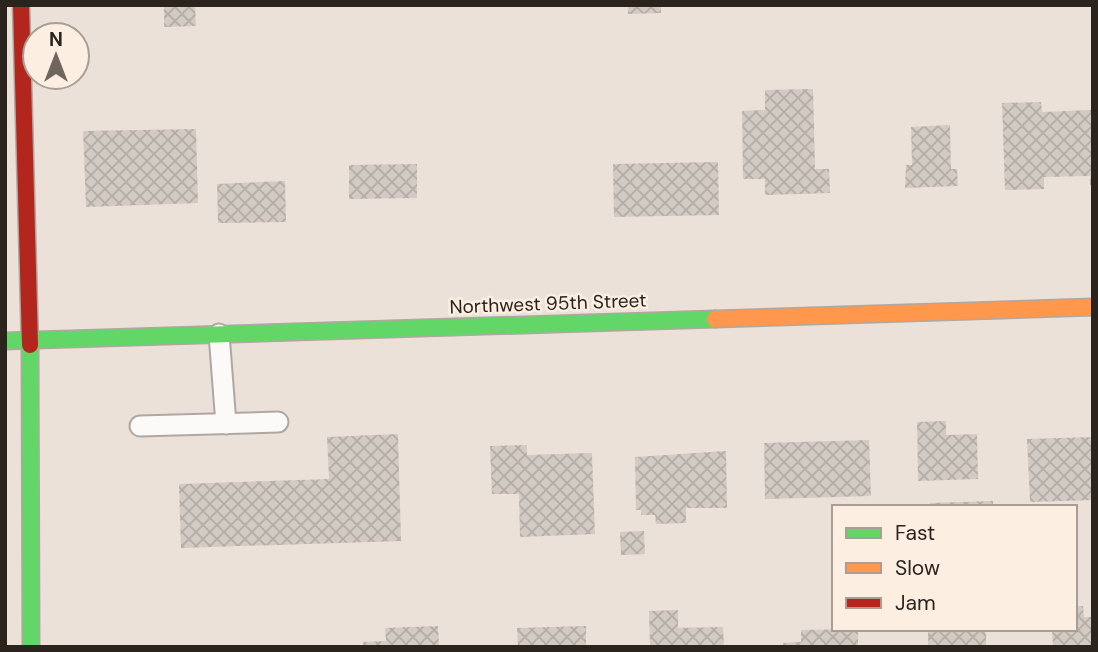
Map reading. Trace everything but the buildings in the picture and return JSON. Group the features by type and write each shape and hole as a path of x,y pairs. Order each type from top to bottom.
{"main road":[{"path":"21,5 30,340 31,647"},
{"name":"Northwest 95th Street","path":"5,341 1093,307"}],"lane":[{"path":"219,334 226,424"},
{"path":"140,426 278,422"}],"traffic: fast":[{"path":"5,341 715,319"},
{"path":"30,345 31,647"}],"traffic: slow":[{"path":"715,319 1093,307"}],"traffic: jam":[{"path":"21,5 30,345"}]}
